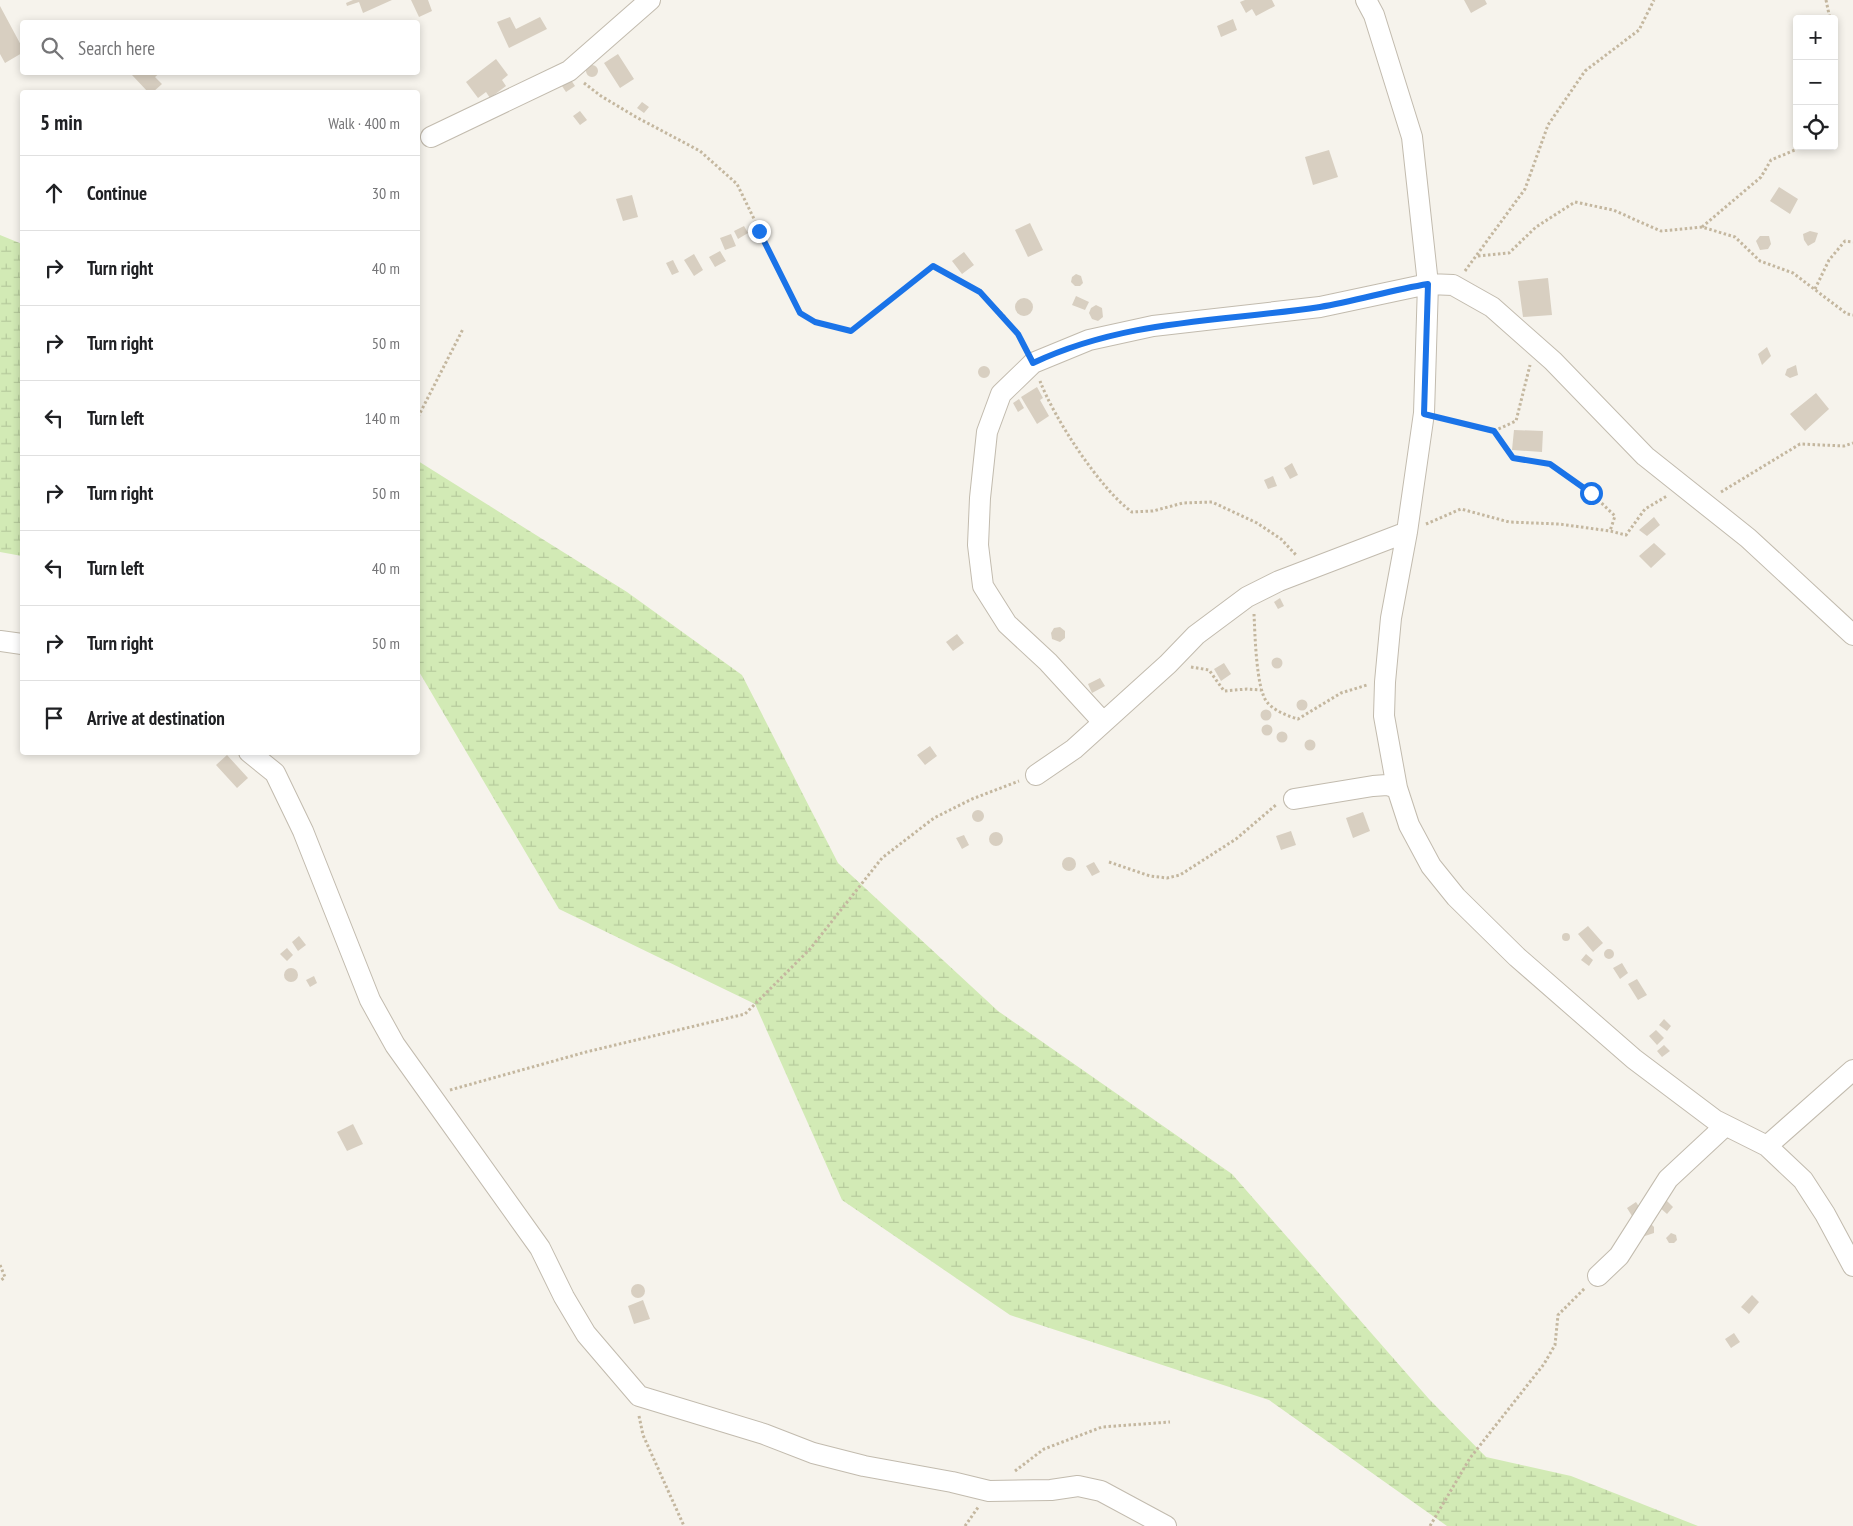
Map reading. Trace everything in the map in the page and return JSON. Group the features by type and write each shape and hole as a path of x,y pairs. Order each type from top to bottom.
{"street":[{"path":"431,137 569,71 650,0"},
{"path":"1366,0 1378,25 1412,137 1428,284 1424,414 1407,532 1391,618 1385,682 1384,716 1397,788 1409,825 1431,866 1456,897 1517,957 1584,1017 1692,1104 1725,1126 1767,1146 1803,1180 1826,1214 1853,1266"},
{"path":"1102,722 1048,662 1007,624 988,595 980,572 978,545 980,498 988,432 1001,394 1033,363 1089,340 1153,326 1320,307 1428,284 1453,285 1492,306 1535,345 1645,456 1748,538 1853,635"},
{"path":"1036,775 1074,749 1168,664 1196,635 1247,597 1279,581 1407,532"},
{"path":"0,641 20,644"},
{"path":"253,755 275,773 303,831 370,1000 395,1045 540,1248 564,1297 586,1334 639,1396 764,1434 814,1453 989,1491 1051,1490 1078,1486 1101,1492 1166,1526"},
{"path":"1294,798 1373,786 1387,785 1397,788"},
{"path":"1767,1146 1853,1070"},
{"path":"1598,1276 1619,1256 1668,1179 1725,1126"}],"path":[{"path":"1453,285 1478,256 1525,189 1548,125 1585,71 1639,30 1654,0"},
{"path":"1826,0 1829,15"},
{"path":"569,71 601,96 672,138 700,151 737,184 800,313 815,322 851,331 933,266 980,292 1018,334 1062,422 1103,486 1120,503 1132,512 1153,511 1182,503 1212,502 1242,514 1282,539 1310,570"},
{"path":"1702,228 1761,177 1771,160 1795,150"},
{"path":"1478,256 1509,253 1536,228 1575,202 1613,210 1661,231 1702,228 1735,238 1760,261 1793,272 1846,314 1853,315"},
{"path":"1815,289 1829,260 1845,241 1853,242"},
{"path":"420,413 463,329"},
{"path":"1424,414 1494,431 1516,421 1535,345"},
{"path":"1494,431 1513,458 1550,464 1591,493 1615,516 1610,531"},
{"path":"1704,502 1800,444 1844,446 1853,443"},
{"path":"1407,532 1461,509 1509,522 1559,524 1626,535 1645,509 1683,486"},
{"path":"1247,597 1254,612 1261,690 1268,703 1287,716 1298,720 1342,693 1385,682"},
{"path":"1168,664 1210,670 1224,692 1247,689 1261,690"},
{"path":"429,1094 586,1052 745,1014 810,949 882,858 934,818 972,799 1036,775"},
{"path":"1109,862 1150,876 1166,878 1180,875 1236,839 1272,806 1294,798"},
{"path":"0,1265 5,1277 0,1282"},
{"path":"1430,1526 1470,1458 1544,1364 1555,1346 1558,1315 1598,1276"},
{"path":"639,1396 638,1408 643,1435 684,1526"},
{"path":"1013,1473 1044,1449 1102,1427 1170,1422"},
{"path":"965,1526 989,1491"}],"green space":[{"path":"0,235 20,243 20,556 0,552"},
{"path":"420,462 627,592 742,675 838,863 998,1011 1232,1174 1429,1399 1486,1457 1571,1476 1698,1526 1447,1526 1269,1400 1010,1315 842,1200 755,1004 559,909 420,673"}],"building":[{"path":"353,0 392,0 363,13 359,2 347,6 346,3"},
{"path":"411,0 428,0 432,11 419,17"},
{"path":"1245,0 1272,0 1275,6 1256,16 1252,9 1246,13 1240,2"},
{"path":"1464,0 1485,0 1487,4 1471,13"},
{"path":"0,6 20,43 20,54 5,63 0,54"},
{"path":"510,17 516,29 540,17 547,29 509,48 497,22"},
{"path":"1233,19 1237,30 1221,37 1217,26"},
{"path":"618,54 634,79 620,88 604,63"},
{"path":"496,59 508,75 502,80 506,86 490,98 486,92 478,98 466,82"},
{"path":"590,65 594,65 598,71 594,77 590,77 586,73 586,69"},
{"path":"132,75 157,75 155,77 162,84 155,90 146,90"},
{"path":"571,80 575,86 566,92 562,86"},
{"path":"642,102 649,107 644,113 637,108"},
{"path":"580,111 587,120 580,125 573,116"},
{"path":"1329,150 1338,177 1313,185 1305,157"},
{"path":"1779,187 1798,199 1790,214 1770,201"},
{"path":"632,195 638,217 623,221 616,199"},
{"path":"1030,223 1043,250 1028,257 1015,230"},
{"path":"744,226 748,233 738,239 734,231"},
{"path":"1810,231 1818,233 1815,242 1808,246 1803,234"},
{"path":"731,234 736,246 725,250 720,238"},
{"path":"1760,236 1769,236 1771,244 1768,249 1760,250 1756,241"},
{"path":"720,251 726,261 715,267 709,257"},
{"path":"964,252 974,265 962,274 952,261"},
{"path":"694,254 703,270 694,276 684,260"},
{"path":"673,260 679,272 672,275 666,263"},
{"path":"1076,274 1081,276 1083,283 1080,286 1075,286 1071,282 1072,277"},
{"path":"1548,278 1552,315 1523,317 1518,281"},
{"path":"1076,296 1089,302 1085,310 1072,305"},
{"path":"1024,298 1030,301 1033,307 1030,313 1024,316 1018,313 1015,307 1018,301"},
{"path":"1096,305 1102,308 1103,317 1098,321 1092,319 1089,313 1091,308"},
{"path":"1767,347 1771,356 1762,365 1758,354"},
{"path":"1796,365 1798,375 1790,378 1785,375 1787,369"},
{"path":"982,366 986,366 990,372 986,378 982,378 978,374 978,370"},
{"path":"1037,387 1043,398 1040,400 1049,416 1037,424 1021,397"},
{"path":"1816,393 1829,409 1805,431 1790,414"},
{"path":"1019,399 1024,408 1018,412 1013,403"},
{"path":"1514,430 1543,431 1542,452 1512,450"},
{"path":"1292,463 1298,475 1290,479 1284,468"},
{"path":"1273,476 1277,486 1268,489 1264,480"},
{"path":"1654,517 1660,525 1647,536 1639,530"},
{"path":"1654,543 1666,554 1651,568 1639,556"},
{"path":"1280,598 1284,606 1278,609 1274,602"},
{"path":"1060,627 1065,631 1065,638 1060,642 1052,639 1051,633 1054,628"},
{"path":"957,634 964,643 953,651 946,642"},
{"path":"1275,658 1279,658 1282,663 1281,667 1275,668 1272,665 1272,661"},
{"path":"1224,663 1231,674 1221,681 1214,669"},
{"path":"1100,678 1105,686 1092,693 1088,684"},
{"path":"1300,700 1304,700 1307,705 1306,709 1300,710 1297,707 1297,703"},
{"path":"1264,710 1268,710 1271,715 1270,719 1264,720 1261,717 1261,713"},
{"path":"1265,725 1269,725 1272,730 1271,734 1265,735 1262,732 1262,728"},
{"path":"1280,732 1284,732 1287,737 1286,741 1280,742 1277,739 1277,735"},
{"path":"1308,740 1312,740 1315,745 1314,749 1308,750 1305,747 1305,743"},
{"path":"930,746 937,756 925,765 917,755"},
{"path":"227,755 248,778 237,788 216,765"},
{"path":"976,810 980,810 984,816 980,822 976,822 972,818 972,814"},
{"path":"1363,812 1370,831 1353,838 1346,818"},
{"path":"1291,831 1296,845 1281,850 1276,836"},
{"path":"996,832 1001,834 1003,839 1001,844 996,846 991,844 989,839 991,834"},
{"path":"964,835 969,845 962,849 956,838"},
{"path":"1066,857 1072,857 1076,864 1072,871 1066,871 1062,867 1062,861"},
{"path":"1094,862 1100,872 1092,876 1086,866"},
{"path":"1588,926 1603,943 1593,952 1578,934"},
{"path":"1566,933 1570,937 1566,941 1562,937"},
{"path":"299,936 306,945 298,951 292,942"},
{"path":"287,948 293,955 287,961 280,954"},
{"path":"1607,949 1611,949 1614,954 1613,958 1607,959 1604,956 1604,952"},
{"path":"1586,954 1593,960 1589,966 1581,960"},
{"path":"1622,963 1628,973 1620,979 1613,968"},
{"path":"288,968 294,968 298,975 294,982 288,982 284,978 284,972"},
{"path":"314,976 317,983 310,987 306,980"},
{"path":"1637,979 1647,995 1638,1000 1628,984"},
{"path":"1664,1019 1671,1026 1667,1031 1659,1025"},
{"path":"1656,1030 1664,1038 1657,1045 1649,1036"},
{"path":"1664,1045 1670,1051 1662,1057 1657,1051"},
{"path":"353,1124 363,1144 347,1151 337,1132"},
{"path":"1665,1199 1673,1207 1667,1214 1658,1206"},
{"path":"1636,1202 1641,1210 1632,1216 1627,1208"},
{"path":"1650,1223 1654,1227 1654,1233 1645,1236 1641,1232"},
{"path":"1671,1233 1676,1235 1677,1240 1674,1243 1669,1243 1666,1238"},
{"path":"638,1284 643,1286 645,1291 643,1296 638,1298 633,1296 631,1291 633,1286"},
{"path":"1752,1295 1759,1302 1749,1314 1741,1307"},
{"path":"643,1300 650,1319 634,1324 628,1306"},
{"path":"1734,1333 1740,1342 1731,1348 1725,1339"}],"route":[{"path":"759,231 800,313 815,322 851,331 933,266 980,292 1004,316 1018,334 1028,350 1033,363 1053,353 1089,340 1153,326 1320,307 1428,284 1424,414 1494,431 1513,458 1550,464 1591,493"}]}
